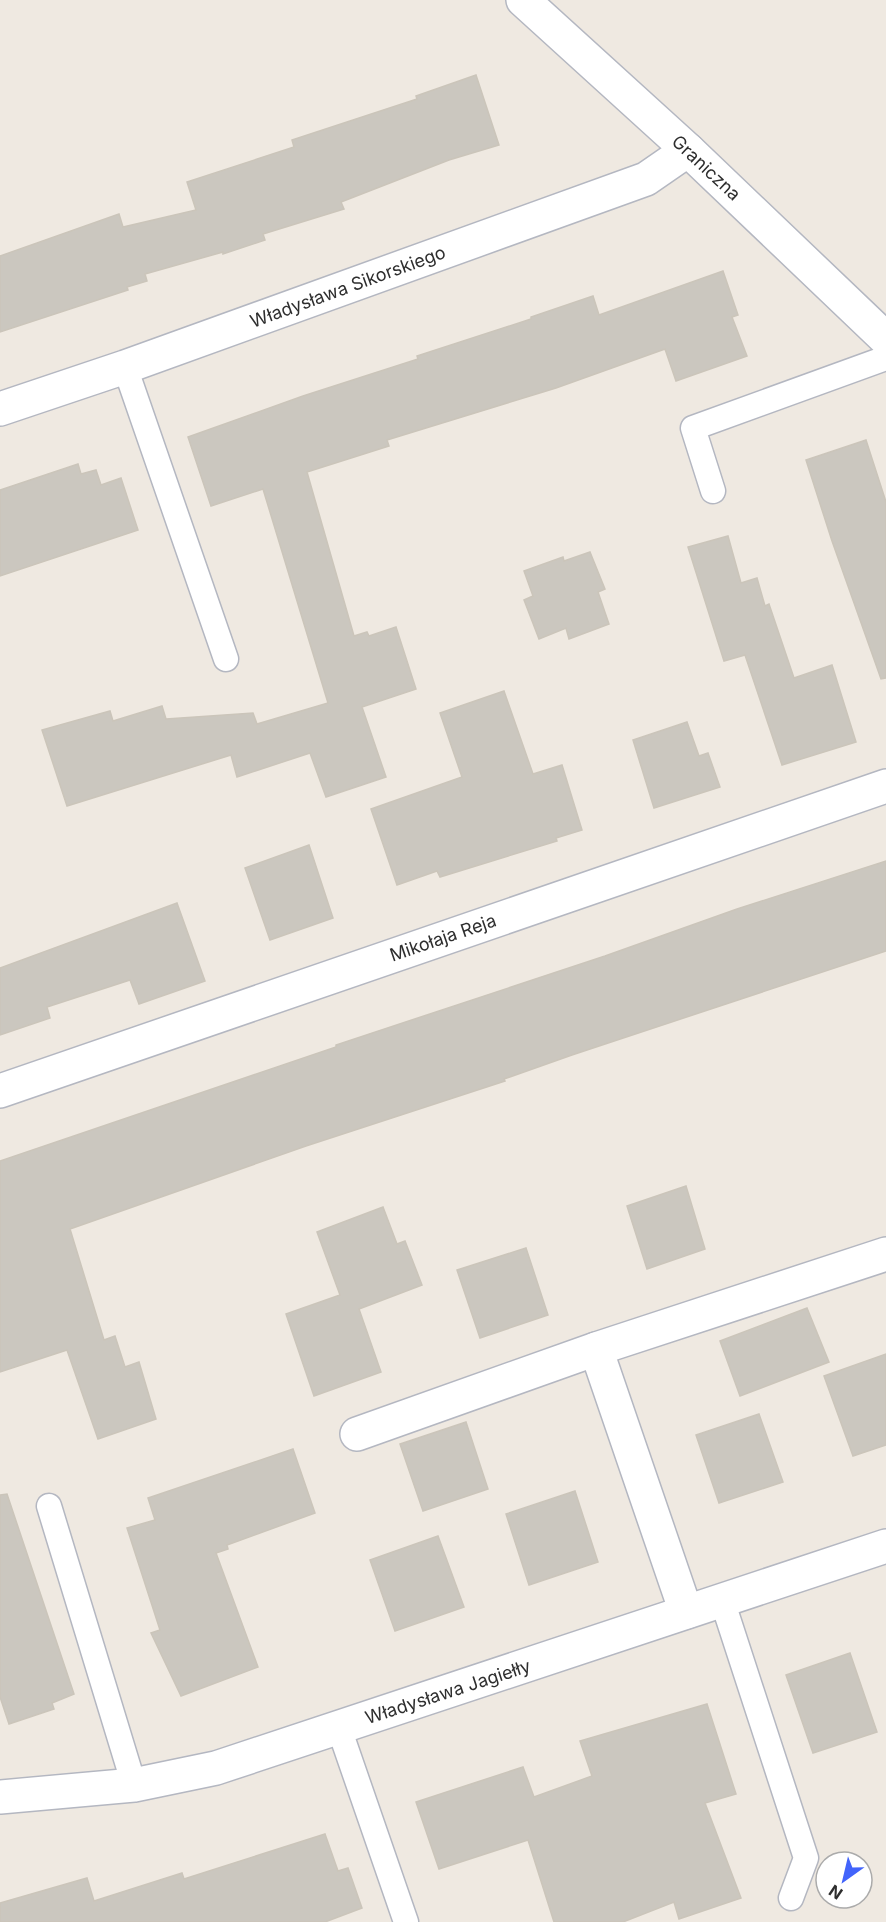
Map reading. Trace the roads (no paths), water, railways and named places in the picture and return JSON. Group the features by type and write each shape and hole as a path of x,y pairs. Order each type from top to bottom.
{"street":[{"name":"Graniczna","path":"524,0 688,150 886,339"},
{"name":"Władysława Sikorskiego","path":"0,410 646,179 688,150"},
{"name":"Mikołaja Reja","path":"0,1090 886,786"},
{"path":"357,1434 596,1349 886,1254"},
{"path":"596,1349 686,1612"},
{"name":"Władysława Jagiełły","path":"0,1797 134,1785 216,1768 886,1546"}],"lane":[{"path":"713,490 693,428 886,358"},
{"path":"125,367 226,660"},
{"path":"49,1506 134,1785"},
{"path":"722,1600 806,1858 790,1898"},
{"path":"339,1728 406,1922"}]}
